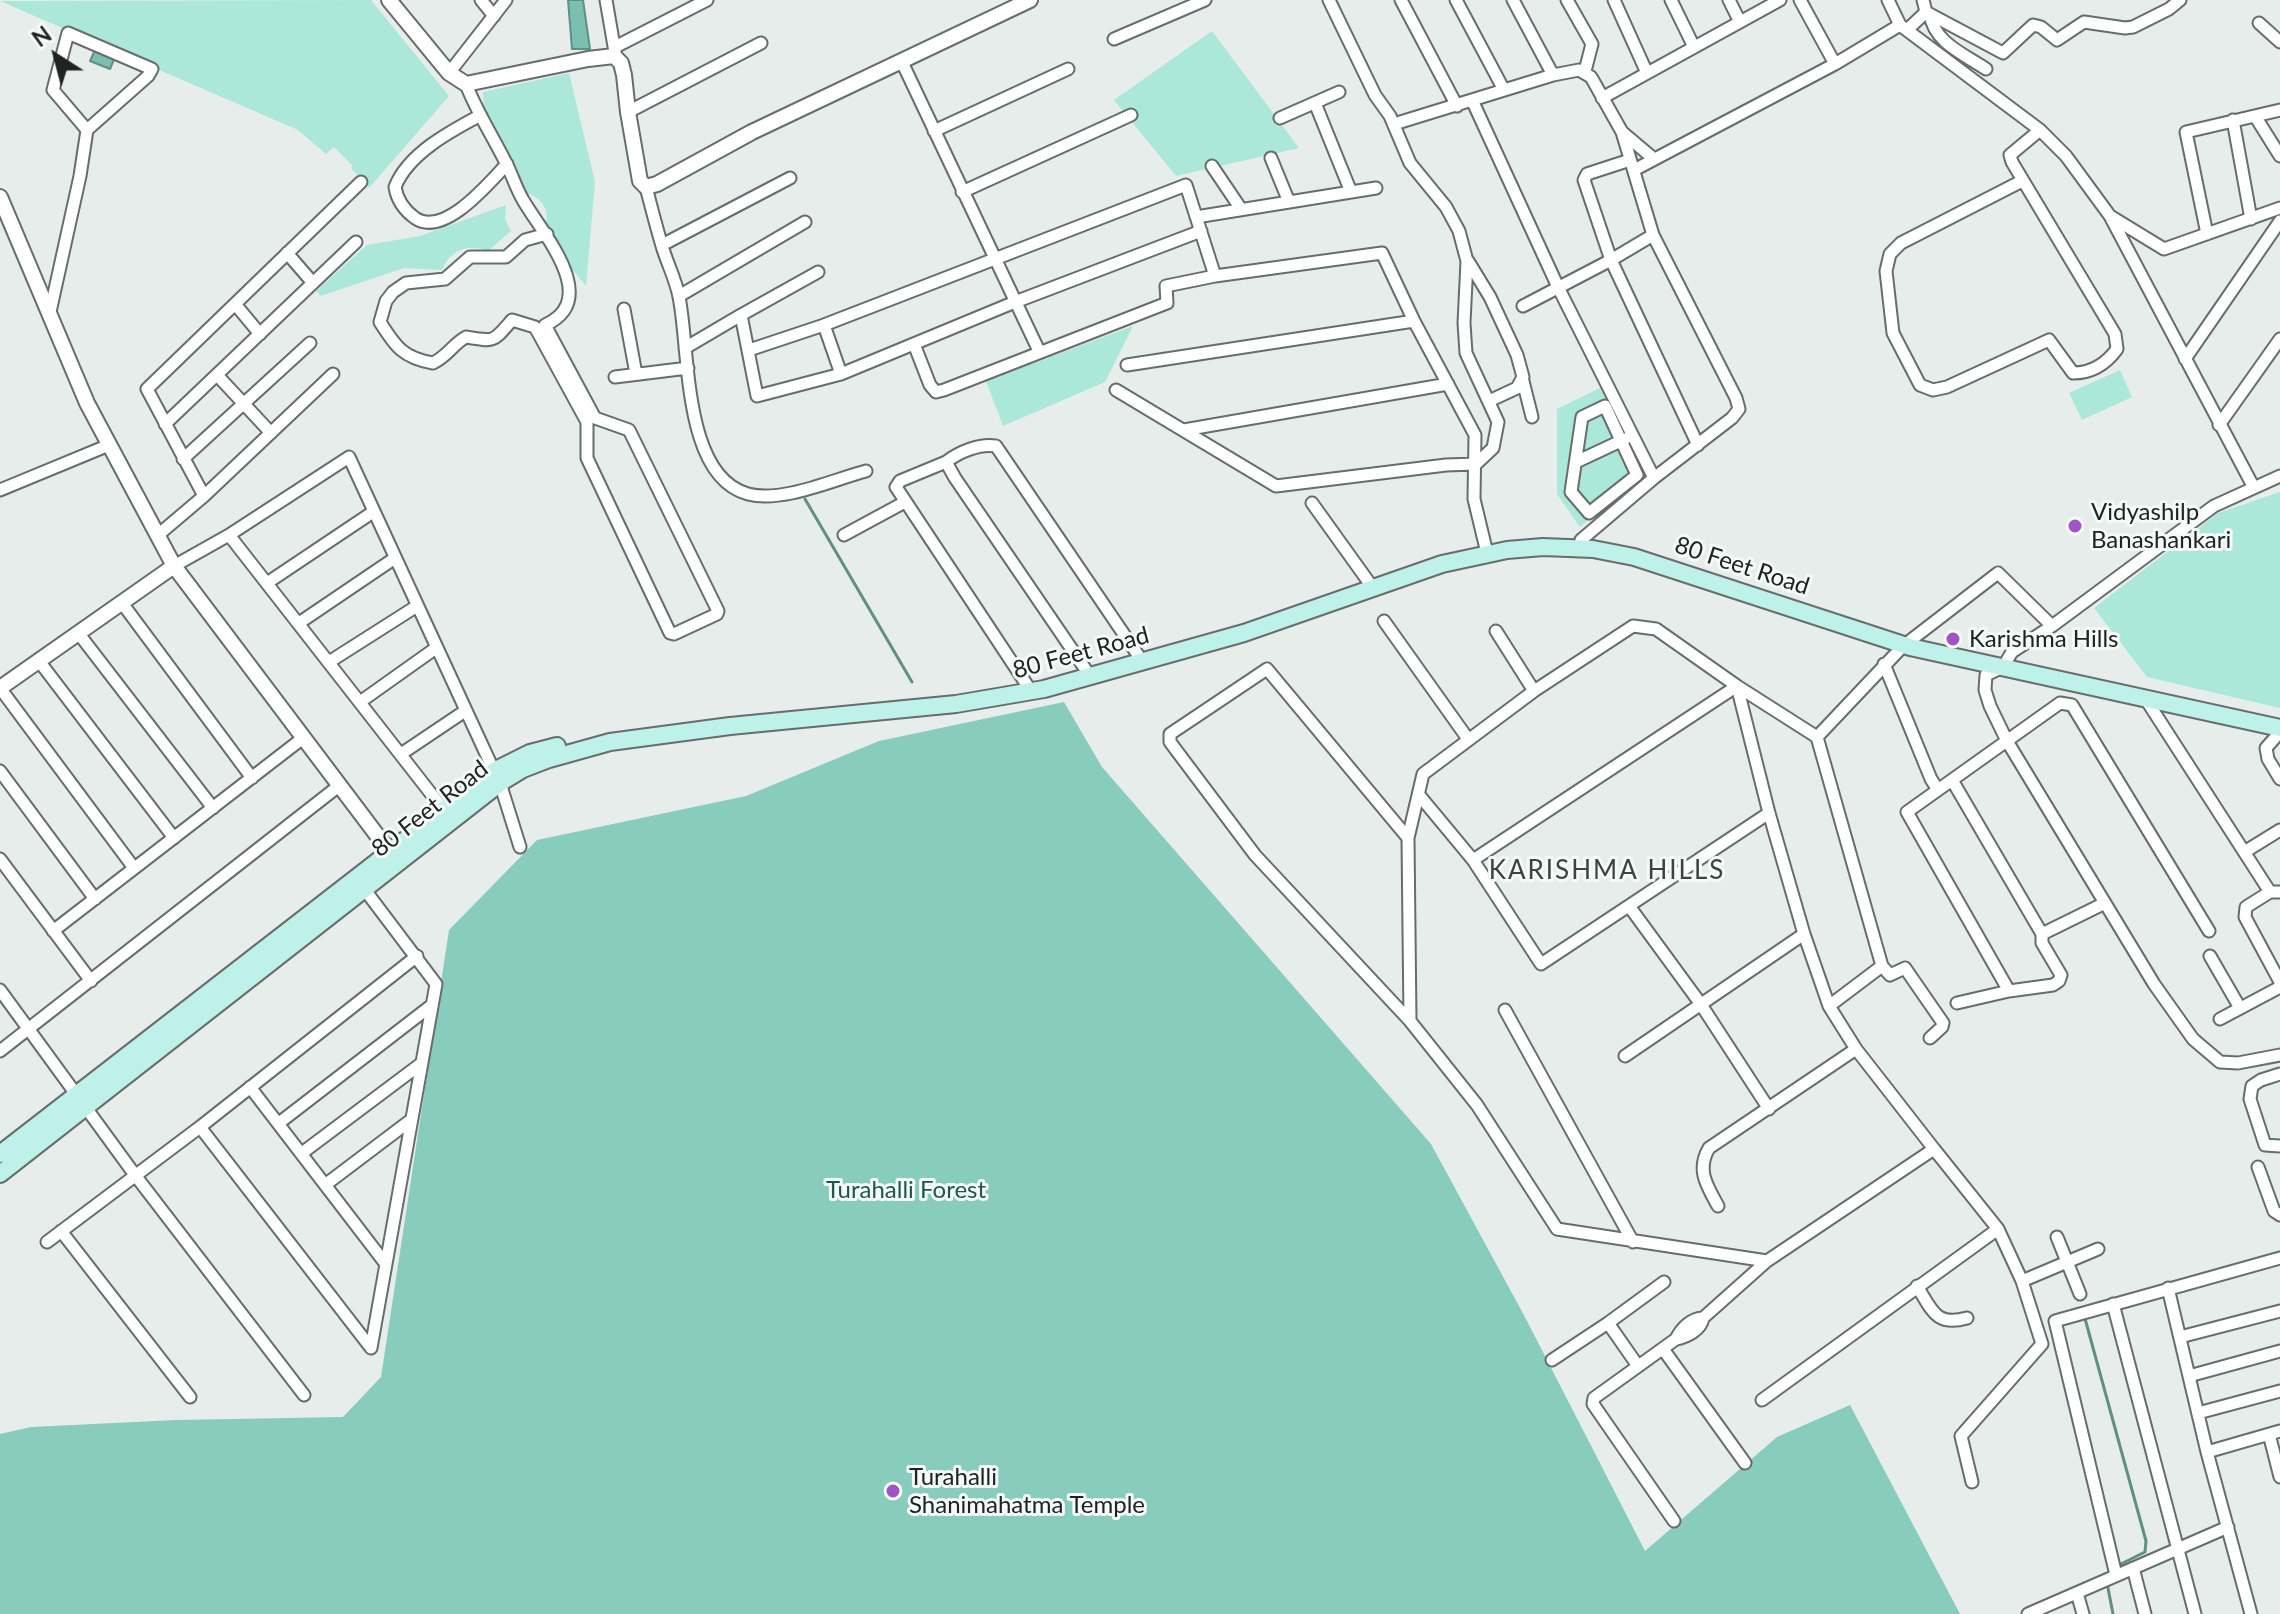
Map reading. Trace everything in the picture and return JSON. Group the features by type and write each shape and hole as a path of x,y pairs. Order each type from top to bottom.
{"main road":[{"name":"80 Feet Road","path":"0,1174 365,890 443,809 497,777 549,759 610,742 744,717 955,697 1027,685 1241,626 1486,550 1542,539 1581,540 1658,556 1908,642"},
{"name":"80 Feet Road","path":"1486,550 1552,546 1613,552 1908,642 2280,721"},
{"name":"80 Feet Road","path":"663,732 956,704 1019,695 1244,633 1372,585"},
{"name":"80 Feet Road","path":"2005,663 2280,730"},
{"name":"80 Feet Road","path":"0,1154 497,777"}],"street":[{"path":"389,0 449,73 466,84 522,200 547,234 567,270 567,305 559,319 545,325 549,341 578,397 587,422 587,458 670,633 674,634 717,614 629,430 595,418 578,397"},
{"path":"481,0 494,16"},
{"path":"449,73 506,0"},
{"path":"606,0 615,52 624,75 640,181 646,187 679,296 699,438 705,453 727,483 745,493 762,496 783,495 866,471"},
{"path":"466,84 615,52 688,4 707,0"},
{"path":"646,187 657,184 752,132 1030,0"},
{"path":"1114,39 1205,0"},
{"path":"1329,0 1375,95 1394,124 1410,163 1453,218 1467,261 1484,285 1517,355 1532,417"},
{"path":"1401,0 1457,106"},
{"path":"1456,0 1504,90"},
{"path":"1513,0 1553,75"},
{"path":"1567,0 1592,44 1585,71"},
{"path":"1614,0 1647,73"},
{"path":"1671,0 1694,47"},
{"path":"1729,0 1740,22"},
{"path":"1602,98 1780,0"},
{"path":"1800,0 1835,64"},
{"path":"1888,0 1904,28 2040,130 2066,156 2110,216 2253,486"},
{"path":"1926,9 2003,53 2033,25 2041,27 2057,40 2084,22 2133,27 2180,0"},
{"path":"1698,445 1611,260 1584,178 1587,174 1654,159 1904,28 1926,9"},
{"path":"1926,9 1932,27 1942,40 1986,69"},
{"path":"2259,23 2280,42"},
{"path":"50,312 87,130 152,69 68,33 53,90 87,130"},
{"path":"628,112 761,43"},
{"path":"901,60 1039,351"},
{"path":"934,131 1068,69"},
{"path":"85,148 98,130 161,70"},
{"path":"1394,124 1571,70 1585,71 1591,77 1622,132 1653,235 1739,409 1732,418 1581,540"},
{"path":"1280,118 1339,92"},
{"path":"1472,100 1627,438 1637,475 1589,513 1571,492 1582,417 1605,406 1627,438 1654,478"},
{"path":"1315,103 1351,192"},
{"path":"2207,234 2185,135 2190,129 2280,110"},
{"path":"962,192 1131,115"},
{"path":"479,116 438,140 405,170 395,187 403,208 420,221 432,222 450,217 479,194 507,164"},
{"path":"2255,116 2280,156"},
{"path":"2233,120 2251,219"},
{"path":"2022,181 1901,243 1890,254 1886,271 1893,333 1920,385 1933,390 1947,387 2049,340 2073,373 2084,373 2107,363 2117,349 2115,334 2022,181 2010,155 2040,130"},
{"path":"1622,132 1654,159"},
{"path":"1271,158 1289,202"},
{"path":"1212,166 1241,209"},
{"path":"662,245 790,178"},
{"path":"204,496 147,389 361,182"},
{"path":"749,350 824,325 1186,185 1215,276"},
{"path":"1196,217 1376,188"},
{"path":"0,197 87,403 174,566 394,858"},
{"path":"2110,216 2164,249 2280,208"},
{"path":"2185,359 2280,221"},
{"path":"679,296 805,222"},
{"path":"741,315 757,396 841,374 1015,302 1201,231"},
{"path":"547,234 525,240 506,257 470,257 445,279 406,283 386,301 380,322 394,346 415,358 433,363 448,355 457,342 466,337 484,342 493,340 512,320 535,327 549,341"},
{"path":"1523,306 1653,235"},
{"path":"165,424 356,242"},
{"path":"287,253 313,283"},
{"path":"914,344 930,385 936,392 1167,303 1166,286 1215,276 1382,253 1414,321 1475,435 1474,499 1486,550"},
{"path":"1116,390 1276,486 1476,464 1493,448 1498,422 1466,353 1467,261"},
{"path":"685,348 818,272"},
{"path":"235,304 260,334"},
{"path":"624,309 636,374"},
{"path":"1127,365 1414,321"},
{"path":"824,325 841,374"},
{"path":"2219,425 2280,339"},
{"path":"183,459 310,343"},
{"path":"615,377 688,368"},
{"path":"162,541 204,496 333,374"},
{"path":"217,375 271,433"},
{"path":"1489,401 1517,388 1523,381"},
{"path":"1184,430 1448,384"},
{"path":"1576,462 1627,438"},
{"path":"1027,685 896,487 956,455 987,444 996,446 1138,655"},
{"path":"0,490 109,445"},
{"path":"134,868 0,688 174,566 229,535 349,457 497,777 520,847"},
{"path":"946,462 1086,670"},
{"path":"2280,476 2214,506 2012,652 2005,663 1986,675 1985,690 2007,741 2154,984 2193,1039 2220,1062 2238,1063 2280,1055"},
{"path":"844,535 905,502"},
{"path":"1312,503 1372,585"},
{"path":"267,583 373,512"},
{"path":"229,535 443,809"},
{"path":"299,623 395,558"},
{"path":"1817,737 1908,642 1998,573 2052,626"},
{"path":"122,603 252,778"},
{"path":"329,662 417,606"},
{"path":"1384,621 1468,739"},
{"path":"1410,1021 1408,838 1423,774 1534,691 1633,626 1656,629 1817,737 1882,966 1890,975 1905,968 1926,995 1943,1023 1930,1038"},
{"path":"1496,631 1534,691"},
{"path":"79,634 213,808"},
{"path":"360,702 436,648"},
{"path":"39,661 174,838"},
{"path":"1884,664 1938,790"},
{"path":"1408,838 1267,669 1170,734 1170,742 1255,855 1410,1021 1477,1105 1557,1229 1767,1261"},
{"path":"1737,686 1769,813 1804,934 1829,1006 1856,1049 1998,1229 2022,1281 2042,1344 1961,1436 1972,1482"},
{"path":"1473,860 1737,686"},
{"path":"2145,698 2275,892 2246,907 2245,917 2280,984 2220,1019"},
{"path":"2009,991 1907,812 2060,703 2072,705 2209,931"},
{"path":"401,754 465,711"},
{"path":"2280,730 2266,748 2268,759 2280,779"},
{"path":"53,931 303,738"},
{"path":"0,771 95,899"},
{"path":"1952,780 2042,934 2042,943 2061,975 2053,985 1957,1003"},
{"path":"0,1051 340,785"},
{"path":"1419,795 1473,860 1541,964 1769,813"},
{"path":"2246,851 2280,830"},
{"path":"0,859 91,981"},
{"path":"200,1127 371,1348 436,984 365,890"},
{"path":"2042,934 2105,903"},
{"path":"1629,906 1700,1003 1769,1109"},
{"path":"1625,1056 1804,934"},
{"path":"47,1242 200,1127 417,956"},
{"path":"2210,956 2240,1008"},
{"path":"1829,1006 1882,966"},
{"path":"0,990 135,1175 304,1395"},
{"path":"279,1123 432,1005"},
{"path":"1505,1010 1633,1242"},
{"path":"1718,1206 1704,1180 1702,1166 1709,1148 1856,1049"},
{"path":"302,1153 422,1063"},
{"path":"2280,1074 2252,1086 2250,1099 2265,1145 2280,1146"},
{"path":"250,1087 385,1263"},
{"path":"325,1185 411,1120"},
{"path":"1674,1521 1593,1404 1594,1398 1676,1339 1699,1327 1703,1318 1767,1261 1934,1149"},
{"path":"2258,1167 2274,1211 2280,1215"},
{"path":"1762,1400 1998,1229"},
{"path":"61,1231 190,1397"},
{"path":"2057,1237 2080,1294"},
{"path":"2022,1281 2098,1249"},
{"path":"2116,1575 2055,1321 2280,1258"},
{"path":"1552,1360 1664,1282"},
{"path":"1917,1286 1941,1320 1951,1323 1967,1318"},
{"path":"2168,1288 2207,1452 2251,1614"},
{"path":"2113,1304 2195,1614"},
{"path":"2180,1337 2280,1311"},
{"path":"1608,1323 1638,1366"},
{"path":"1663,1349 1745,1463"},
{"path":"2189,1376 2280,1351"},
{"path":"2198,1413 2280,1391"},
{"path":"2207,1452 2275,1433 2280,1477"},
{"path":"2028,1614 2228,1527"},
{"path":"2133,1568 2145,1614"},
{"path":"2077,1593 2083,1614"}],"shaded area":[{"path":"371,0 449,96 369,188 334,147 326,154 298,130 0,1"},
{"path":"568,0 583,0 590,49 572,49"},
{"path":"1212,31 1299,148 1176,176 1114,100"},
{"path":"95,50 115,57 110,69 90,61"},
{"path":"569,73 595,182 586,286 542,233 547,221 543,204 527,193 484,117 483,92"},
{"path":"506,205 505,219 511,231 488,251 474,248 460,250 450,257 442,270 404,268 321,296 316,291 367,245 420,236"},
{"path":"1133,326 1105,382 1003,426 986,381"},
{"path":"2120,370 2132,397 2082,420 2069,393"},
{"path":"1602,387 1647,474 1580,527 1557,494 1557,409"},
{"path":"2280,492 2280,708 2147,677 2094,608 2218,513"}],"green space":[{"name":"Turahalli Forest","path":"1064,702 1102,767 1431,1144 1526,1319 1645,1551 1777,1437 1850,1405 1960,1614 0,1614 0,1434 31,1427 343,1417 381,1377 449,930 537,840 746,796 879,741"}],"waterway":[{"path":"805,499 912,682"},
{"path":"2084,1315 2146,1541 2145,1552 2117,1566"},
{"path":"2107,1583 2113,1614"}],"place":[{"name":"Vidyashilp Banashankari","path":"2075,526"},
{"name":"Karishma Hills","path":"1953,639"},
{"name":"Turahalli Shanimahatma Temple","path":"893,1491"}],"district":[{"name":"KARISHMA HILLS","path":"1607,871"}]}
